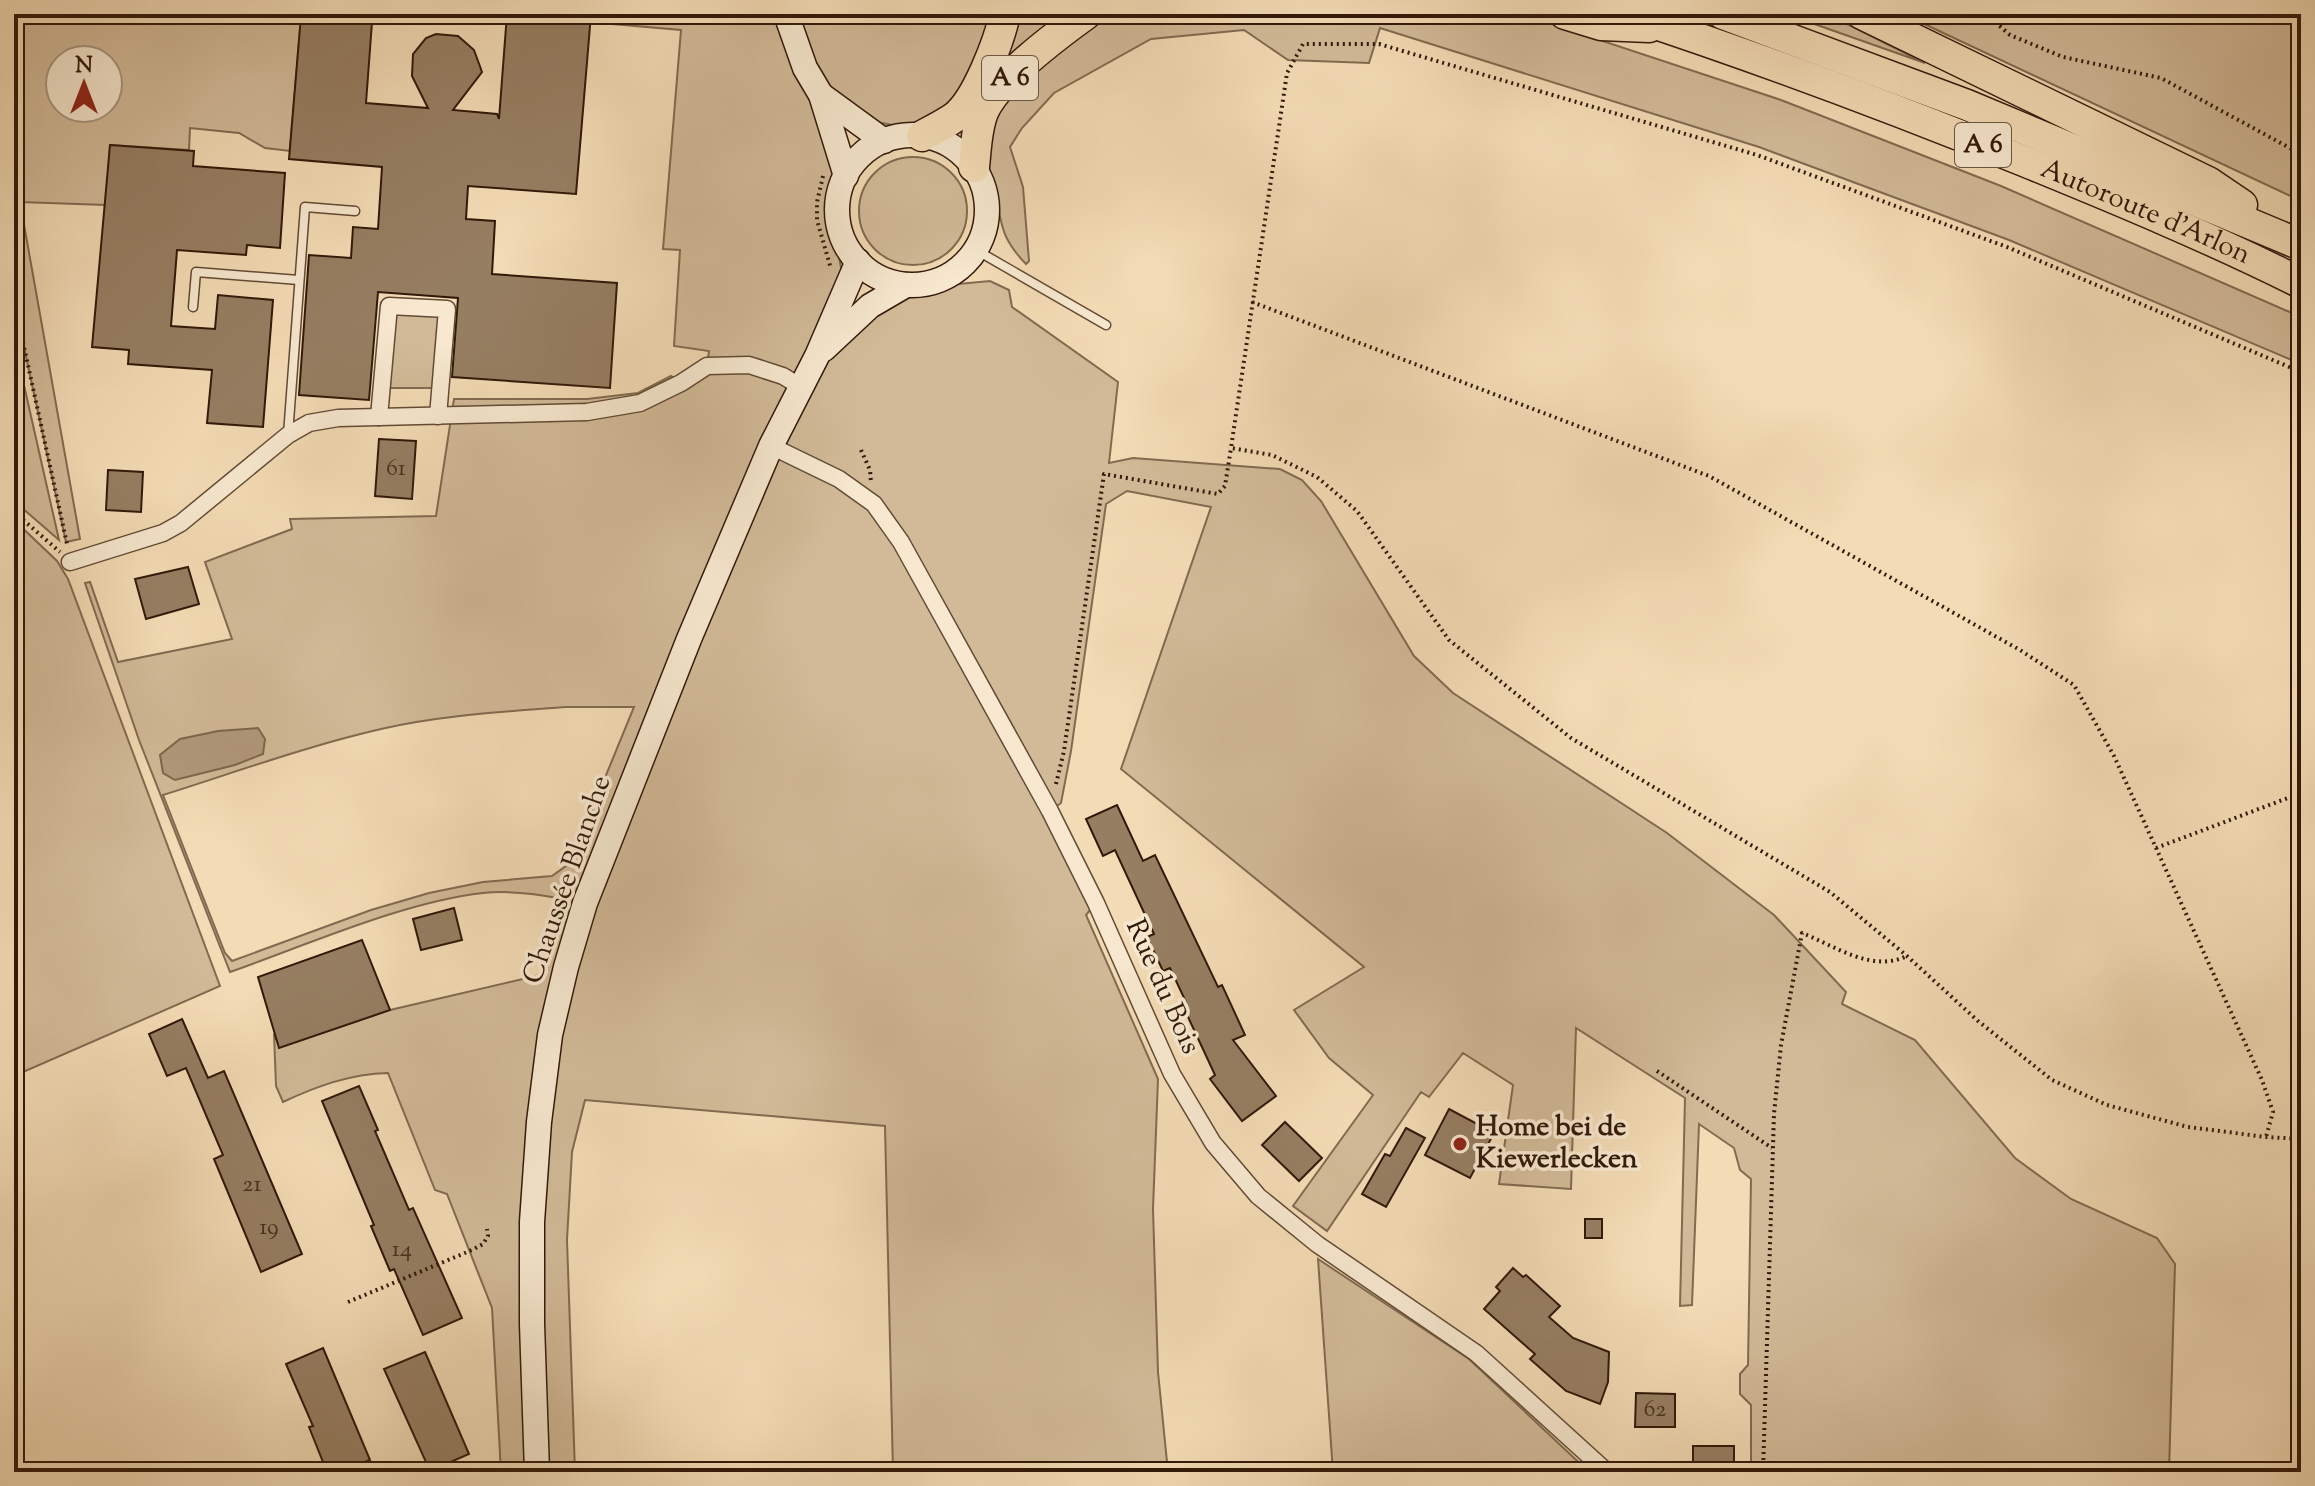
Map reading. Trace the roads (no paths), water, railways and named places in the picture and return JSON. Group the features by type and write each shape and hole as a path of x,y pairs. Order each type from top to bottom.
{"highway":[{"path":"922,136 958,115 980,81 998,44 1005,14"},
{"name":"A 6","path":"974,167 977,135 984,110 1001,86 1052,39 1086,14"},
{"name":"A 6","path":"1565,14 1601,25 1669,28"},
{"name":"Autoroute d'Arlon","path":"1626,14 1803,75 1956,134 2121,201 2301,283"},
{"name":"Autoroute d'Arlon","path":"1723,14 1967,105 2296,242"},
{"path":"1862,14 2208,182 2296,242"}],"main road":[{"path":"786,14 805,68 821,95 835,171 838,220 845,242 858,261 872,273 906,285 946,277 963,266 976,250 985,230 987,208 984,187 974,167 960,152 942,141 922,136 903,136 884,141 835,171"},
{"path":"821,95 884,141"},
{"path":"817,356 858,261"},
{"path":"817,356 870,306 906,285"},
{"name":"Chaussée Blanche","path":"537,1472 532,1222 539,1122 550,1035 566,967 585,903 683,653 771,446 817,356"}],"street":[{"path":"379,417 389,306 447,309 438,416"},
{"path":"70,562 146,540 172,528 288,435 309,423 338,418 587,412 640,403 707,366 749,365 783,376 801,387"},
{"name":"Rue du Bois","path":"771,446 839,479 874,504 901,542 1050,811 1096,903 1172,1074 1213,1143 1258,1196 1317,1244 1476,1353 1607,1472"}],"lane":[{"path":"288,435 305,207 355,211"},
{"path":"976,250 1106,325"},
{"path":"193,307 196,272 299,280"}],"place":[{"name":"Home bei de Kiewerlecken","path":"1460,1144"}]}
